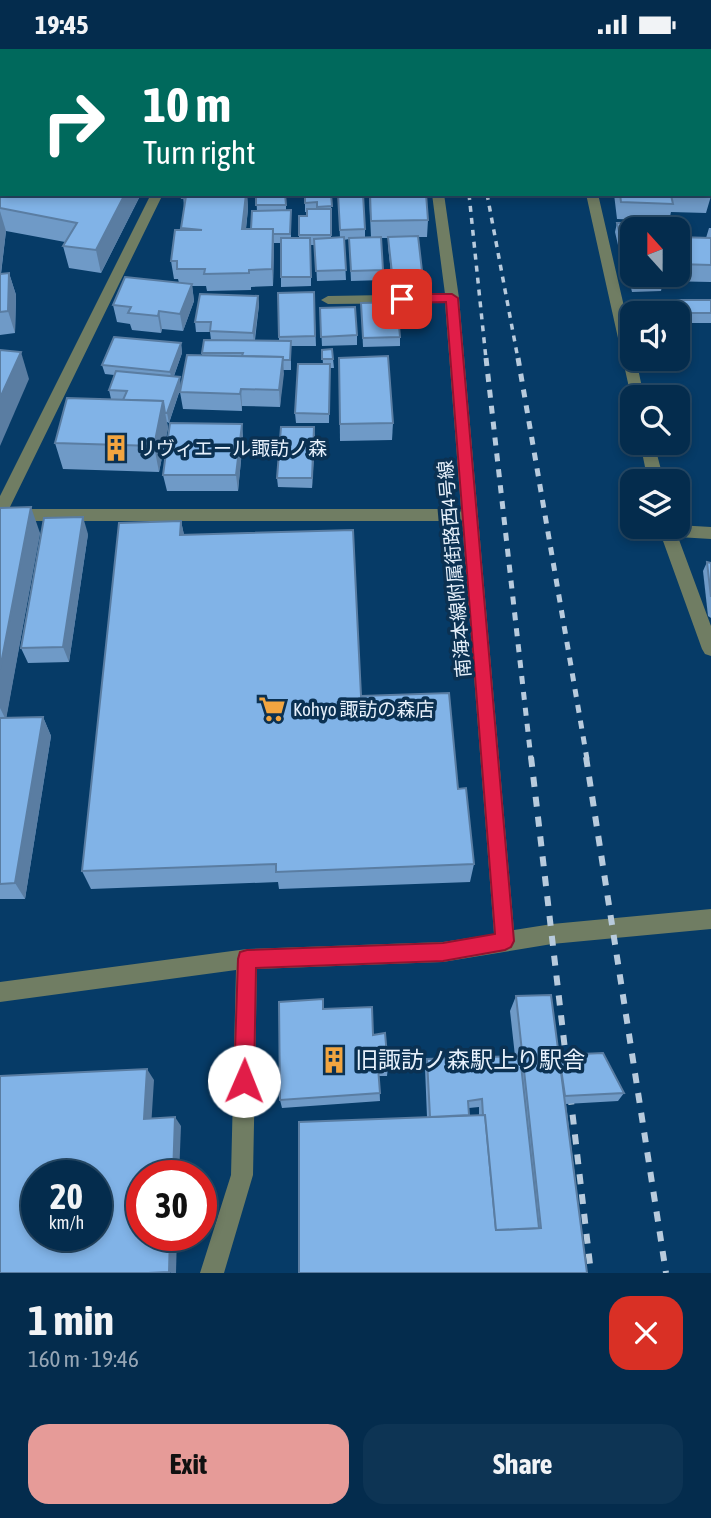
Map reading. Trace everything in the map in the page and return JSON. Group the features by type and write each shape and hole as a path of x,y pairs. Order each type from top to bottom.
{"street":[{"path":"156,196 0,513 470,515"},
{"name":"南海本線附属街路西4号線","path":"438,196 452,298 505,941"},
{"path":"592,196 634,385"},
{"path":"328,300 452,298"},
{"path":"690,531 711,533"},
{"path":"670,539 711,649"},
{"path":"0,992 247,959 443,952 552,934 711,919"},
{"path":"212,1273 242,1175 247,959"}],"building":[{"path":"0,196 124,196 96,250 63,246 77,223 0,208"},
{"path":"186,196 246,196 242,229 273,229 272,269 249,270 249,273 204,274 205,269 177,269 177,261 171,261 175,230 202,230 181,228"},
{"path":"256,196 285,196 286,205 256,205"},
{"path":"305,196 331,196 332,206 317,207 317,202 305,203"},
{"path":"338,196 363,196 365,229 340,230"},
{"path":"370,196 426,196 428,220 371,221"},
{"path":"620,196 671,196 673,204 621,202"},
{"path":"307,209 331,209 331,235 299,235 299,216 307,216"},
{"path":"291,210 290,234 273,234 273,229 251,229 252,211"},
{"path":"418,236 422,271 392,273 388,237"},
{"path":"344,237 346,270 316,271 314,239"},
{"path":"381,237 383,270 351,271 349,238"},
{"path":"690,237 711,238 711,265 690,264"},
{"path":"281,238 310,238 311,277 281,277"},
{"path":"9,273 8,311 0,312 0,274"},
{"path":"125,277 192,284 180,314 159,311 158,316 128,313 131,307 113,305"},
{"path":"314,292 315,336 279,337 278,293"},
{"path":"200,294 258,296 253,333 210,331 211,322 195,322"},
{"path":"711,300 711,313 690,313 690,301 642,301"},
{"path":"397,302 400,337 363,338 361,303"},
{"path":"355,307 357,335 321,337 320,308"},
{"path":"114,337 181,343 170,372 102,365"},
{"path":"204,340 291,341 290,360 283,360 283,357 242,356 243,353 202,353"},
{"path":"332,349 333,359 322,359 322,350"},
{"path":"0,350 21,352 0,398"},
{"path":"187,355 283,357 279,390 241,389 240,394 180,392"},
{"path":"388,356 393,423 340,424 339,358"},
{"path":"298,364 330,364 329,414 295,413"},
{"path":"116,371 180,377 167,413 163,401 123,400 127,391 109,390"},
{"path":"67,398 163,401 154,446 55,443"},
{"path":"170,423 242,424 236,475 163,475"},
{"path":"281,427 314,427 312,478 277,478"},
{"path":"31,507 0,669 0,508"},
{"path":"83,517 63,647 21,648 44,518"},
{"path":"181,521 180,535 353,530 361,696 449,693 458,789 466,788 474,864 276,872 276,864 82,871 119,523"},
{"path":"707,562 711,563 711,597"},
{"path":"43,717 15,883 0,884 0,718"},
{"path":"551,995 587,1273 299,1273 299,1122 485,1115 496,1230 541,1228 516,996"},
{"name":"旧諏訪ノ森駅上り駅舎","path":"323,999 323,1009 372,1007 373,1035 385,1033 388,1067 378,1067 380,1093 280,1100 279,1002"},
{"path":"603,1053 624,1093 565,1096 559,1055"},
{"path":"520,1056 539,1228 496,1230 482,1099 468,1101 469,1115 430,1117 427,1059"},
{"path":"147,1069 144,1119 175,1117 174,1160 126,1160 126,1251 170,1251 169,1272 0,1273 0,1076"}],"railway":[{"path":"469,196 486,359"},
{"path":"487,196 518,359"},
{"path":"486,358 531,759"},
{"path":"518,358 587,759"},
{"path":"531,757 591,1273"},
{"path":"586,757 666,1273"}],"place":[{"name":"リヴィエール諏訪ノ森","path":"116,448"},
{"name":"Kohyo 諏訪の森店","path":"272,709"},
{"name":"旧諏訪ノ森駅上り駅舎","path":"334,1060"}],"route":[{"path":"244,1081 247,959 443,952 505,941 452,298 402,299"}]}
